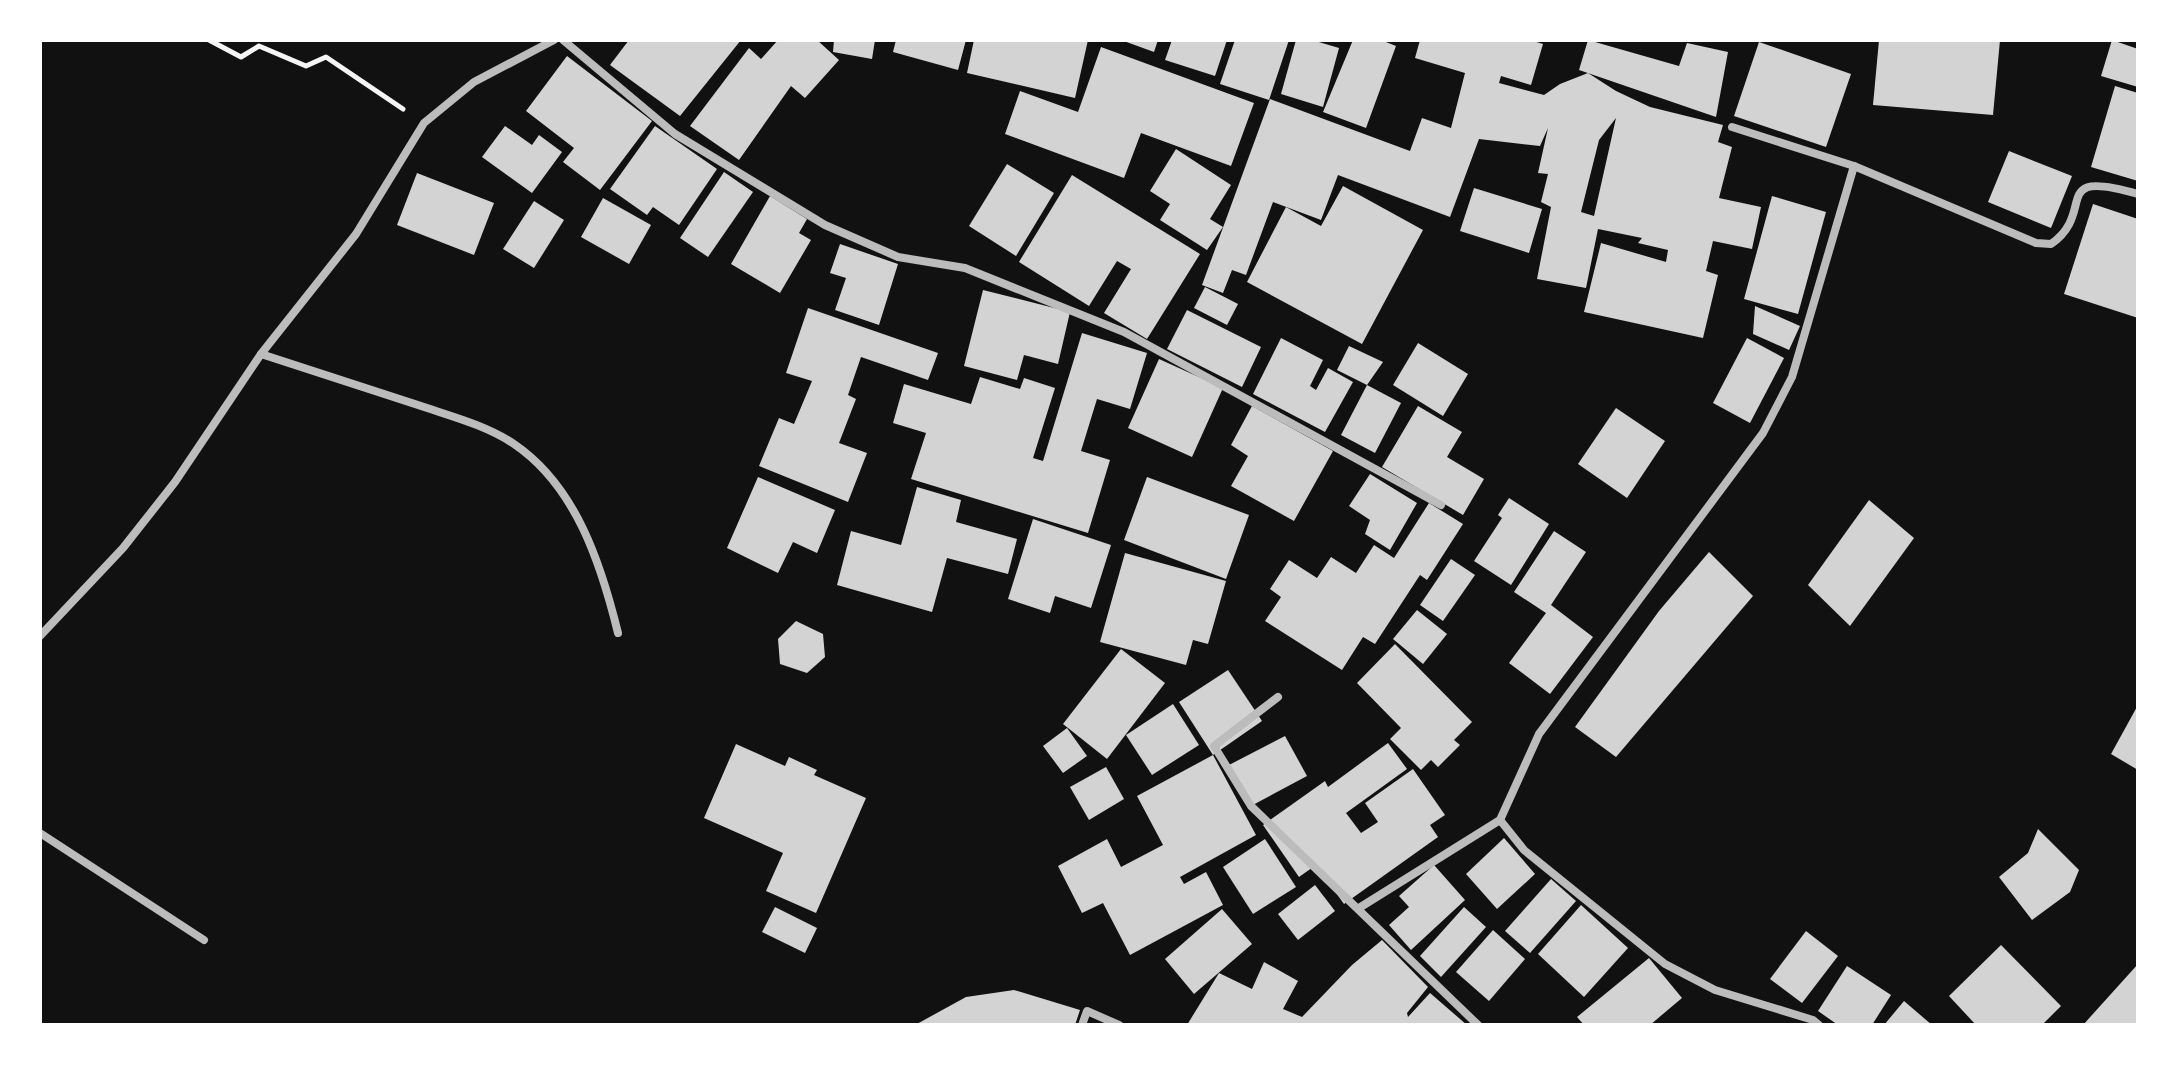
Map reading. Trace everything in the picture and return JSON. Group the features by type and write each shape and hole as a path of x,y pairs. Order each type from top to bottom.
{"street":[{"path":"40,636 150,516 261,354 356,234 424,123 474,82 554,40"},
{"path":"563,40 675,134 825,225 898,257 965,268 1124,332 1441,505"},
{"path":"1732,127 1854,166 2036,243 2051,244 2063,236 2080,192 2088,185 2101,183 2138,194"},
{"path":"1359,908 1500,820 1539,734 1763,433 1792,377 1854,166"},
{"path":"261,354 474,424 515,444 555,483 579,521 598,564 618,633"},
{"path":"1278,697 1214,746 1251,806 1478,1025"},
{"path":"1500,820 1524,850 1665,964 1715,990 1813,1020 1819,1025"},
{"path":"40,833 204,940"},
{"path":"1082,1025 1087,1011 1119,1025"}],"path":[{"path":"209,40 241,57 259,46 306,66 326,57 424,123"}],"building":[{"path":"629,40 741,40 680,116 610,65"},
{"path":"778,40 817,40 839,60 805,98 791,86 739,160 690,126 749,48 761,59"},
{"path":"834,40 875,40 872,59 833,52"},
{"path":"896,40 966,40 958,70 893,52"},
{"path":"974,40 1088,40 1075,98 967,73"},
{"path":"1121,40 1158,40 1154,52"},
{"path":"1172,40 1227,40 1215,76 1165,60"},
{"path":"1235,40 1289,40 1269,100 1220,84"},
{"path":"1296,40 1312,40 1339,48 1323,107 1281,94"},
{"path":"1353,40 1381,40 1396,46 1366,128 1323,112"},
{"path":"1420,40 1530,40 1543,44 1531,85 1501,76 1499,83 1544,95 1560,84 1588,73 1650,107 1723,125 1718,142 1732,147 1719,198 1761,207 1752,249 1713,241 1706,271 1718,275 1703,338 1584,312 1601,243 1666,262 1668,250 1638,243 1642,238 1598,229 1586,288 1537,279 1551,207 1541,202 1548,174 1538,173 1548,128 1540,146 1479,139 1450,217 1338,175 1321,220 1273,202 1246,275 1232,270 1223,293 1202,285 1270,99 1410,151 1422,118 1451,128 1465,73 1415,58","holes":["1616,118 1594,216 1581,212 1599,140"]},
{"path":"1588,40 1679,66 1687,43 1728,52 1716,117 1579,70"},
{"path":"1879,40 2000,40 1993,115 1873,105"},
{"path":"2112,40 2138,49 2138,87 2101,76"},
{"path":"1759,42 1851,74 1826,147 1734,116"},
{"path":"1101,47 1254,103 1231,166 1141,133 1124,178 1005,134 1020,91 1078,112"},
{"path":"567,56 652,121 600,190 563,162 574,148 526,111"},
{"path":"2115,86 2138,93 2138,181 2091,167"},
{"path":"505,126 532,145 539,135 562,152 532,193 482,157"},
{"path":"655,126 717,169 679,225 653,207 647,215 610,189"},
{"path":"1176,149 1231,185 1210,219 1223,227 1207,250 1160,220 1170,204 1150,191"},
{"path":"2009,151 2072,176 2051,228 1988,202"},
{"path":"1007,164 1054,193 1016,256 969,226"},
{"path":"724,172 753,192 708,257 680,238"},
{"path":"417,173 494,203 474,255 397,225"},
{"path":"1072,175 1200,254 1147,339 1104,313 1131,269 1117,261 1089,306 1019,262"},
{"path":"1343,186 1423,230 1362,344 1247,282 1286,207 1321,226"},
{"path":"1474,188 1542,209 1529,253 1460,231"},
{"path":"770,196 807,219 799,233 811,240 780,293 731,264"},
{"path":"1772,196 1826,212 1798,314 1744,299"},
{"path":"603,198 651,225 629,264 581,237"},
{"path":"534,201 564,220 534,268 503,249"},
{"path":"2093,204 2138,219 2138,318 2064,294"},
{"path":"840,244 898,264 879,325 835,310 846,278 830,273"},
{"path":"1205,287 1238,304 1227,325 1194,308"},
{"path":"983,290 1070,312 1058,364 1024,355 1017,380 964,366"},
{"path":"1755,306 1800,326 1789,350 1753,334"},
{"path":"808,308 938,353 928,380 861,357 848,395 856,399 839,443 867,453 848,502 759,466 779,418 794,424 812,381 786,373"},
{"path":"1187,310 1261,347 1242,387 1167,349"},
{"path":"1082,333 1147,353 1130,409 1097,399 1081,451 1110,460 1088,533 911,479 926,433 893,423 904,384 971,404 980,377 1020,389 1024,378 1055,388 1033,458 1043,461"},
{"path":"1281,338 1323,360 1310,386 1316,390 1328,368 1353,382 1325,432 1253,394"},
{"path":"1747,338 1784,358 1750,423 1713,403"},
{"path":"1418,343 1468,374 1443,416 1393,385"},
{"path":"1349,346 1383,362 1367,385 1337,370"},
{"path":"1159,359 1223,388 1192,457 1128,428"},
{"path":"1367,385 1401,403 1375,453 1341,435"},
{"path":"1252,406 1333,451 1294,521 1231,486 1248,456 1231,445"},
{"path":"1418,406 1462,432 1447,457 1484,479 1463,515 1382,467"},
{"path":"1616,408 1665,441 1627,498 1578,464"},
{"path":"1370,474 1417,503 1390,550 1365,534 1370,520 1349,506"},
{"path":"758,477 835,510 817,553 793,542 778,573 727,548"},
{"path":"1147,477 1249,515 1226,579 1124,540"},
{"path":"917,487 961,500 956,522 1017,539 1008,574 947,558 932,612 837,585 851,531 901,545"},
{"path":"1509,498 1549,524 1511,585 1474,561 1502,518 1498,515"},
{"path":"1869,500 1914,538 1850,626 1808,585"},
{"path":"1429,503 1463,524 1427,580 1420,575 1375,644 1363,637 1342,670 1265,621 1281,597 1270,589 1289,560 1317,578 1331,557 1356,573 1374,545 1394,558"},
{"path":"1033,519 1111,545 1091,608 1055,596 1050,613 1008,599"},
{"path":"1554,531 1586,552 1551,605 1593,637 1550,694 1509,663 1546,613 1514,592"},
{"path":"1709,552 1753,596 1616,757 1575,727 1659,611"},
{"path":"1125,553 1226,581 1208,644 1193,640 1186,665 1100,642"},
{"path":"1451,559 1475,575 1443,621 1420,605"},
{"path":"1417,610 1447,634 1423,664 1393,639"},
{"path":"796,621 823,634 825,657 807,673 780,664 778,639"},
{"path":"1395,644 1472,722 1454,740 1460,745 1438,767 1431,760 1421,770 1390,739 1401,728 1357,683"},
{"path":"1121,649 1165,683 1107,759 1063,724"},
{"path":"1228,670 1262,721 1213,755 1179,702"},
{"path":"1173,704 1199,745 1152,775 1126,735"},
{"path":"2138,705 2138,770 2111,754"},
{"path":"1067,728 1087,756 1063,773 1043,746"},
{"path":"1285,736 1307,776 1251,806 1229,765"},
{"path":"1388,743 1407,769 1346,813 1361,833 1378,822 1365,803 1413,769 1445,815 1430,825 1438,837 1344,904 1316,865 1299,877 1263,825 1325,781 1328,787"},
{"path":"736,744 785,766 789,757 817,770 814,775 866,798 816,913 766,891 783,853 704,818"},
{"path":"1213,755 1256,835 1180,877 1184,884 1206,872 1223,905 1130,955 1103,903 1082,913 1058,866 1107,839 1121,867 1163,845 1137,796"},
{"path":"1106,767 1124,799 1089,820 1070,787"},
{"path":"2038,829 2079,870 2070,892 2032,920 1999,877 2028,853"},
{"path":"1504,838 1535,874 1497,909 1466,874"},
{"path":"1265,839 1296,887 1253,914 1223,867"},
{"path":"1434,865 1465,900 1411,950 1389,925 1409,907 1399,896"},
{"path":"1551,879 1576,901 1530,953 1505,931"},
{"path":"1315,885 1335,911 1298,940 1278,914"},
{"path":"1581,905 1628,948 1584,997 1538,954"},
{"path":"775,907 817,928 805,953 762,932"},
{"path":"1464,907 1486,927 1441,977 1420,956"},
{"path":"1222,909 1252,944 1194,994 1165,959"},
{"path":"1493,930 1525,959 1489,1001 1456,972"},
{"path":"1806,931 1838,956 1802,1003 1770,979"},
{"path":"1382,940 1428,987 1407,1013 1408,1017 1430,993 1467,1025 1187,1025 1219,973 1252,989 1264,962 1298,981 1283,1009 1302,1017 1352,965"},
{"path":"2001,945 2061,1006 2042,1025 1976,1025 1949,996"},
{"path":"1649,958 1682,998 1650,1025 1584,1025 1577,1017"},
{"path":"2138,964 2138,1025 2083,1025"},
{"path":"1847,966 1891,995 1872,1025 1838,1025 1818,1011"},
{"path":"1014,990 1080,1010 1075,1025 915,1025 966,997"},
{"path":"1904,1001 1932,1025 1884,1025"}]}
